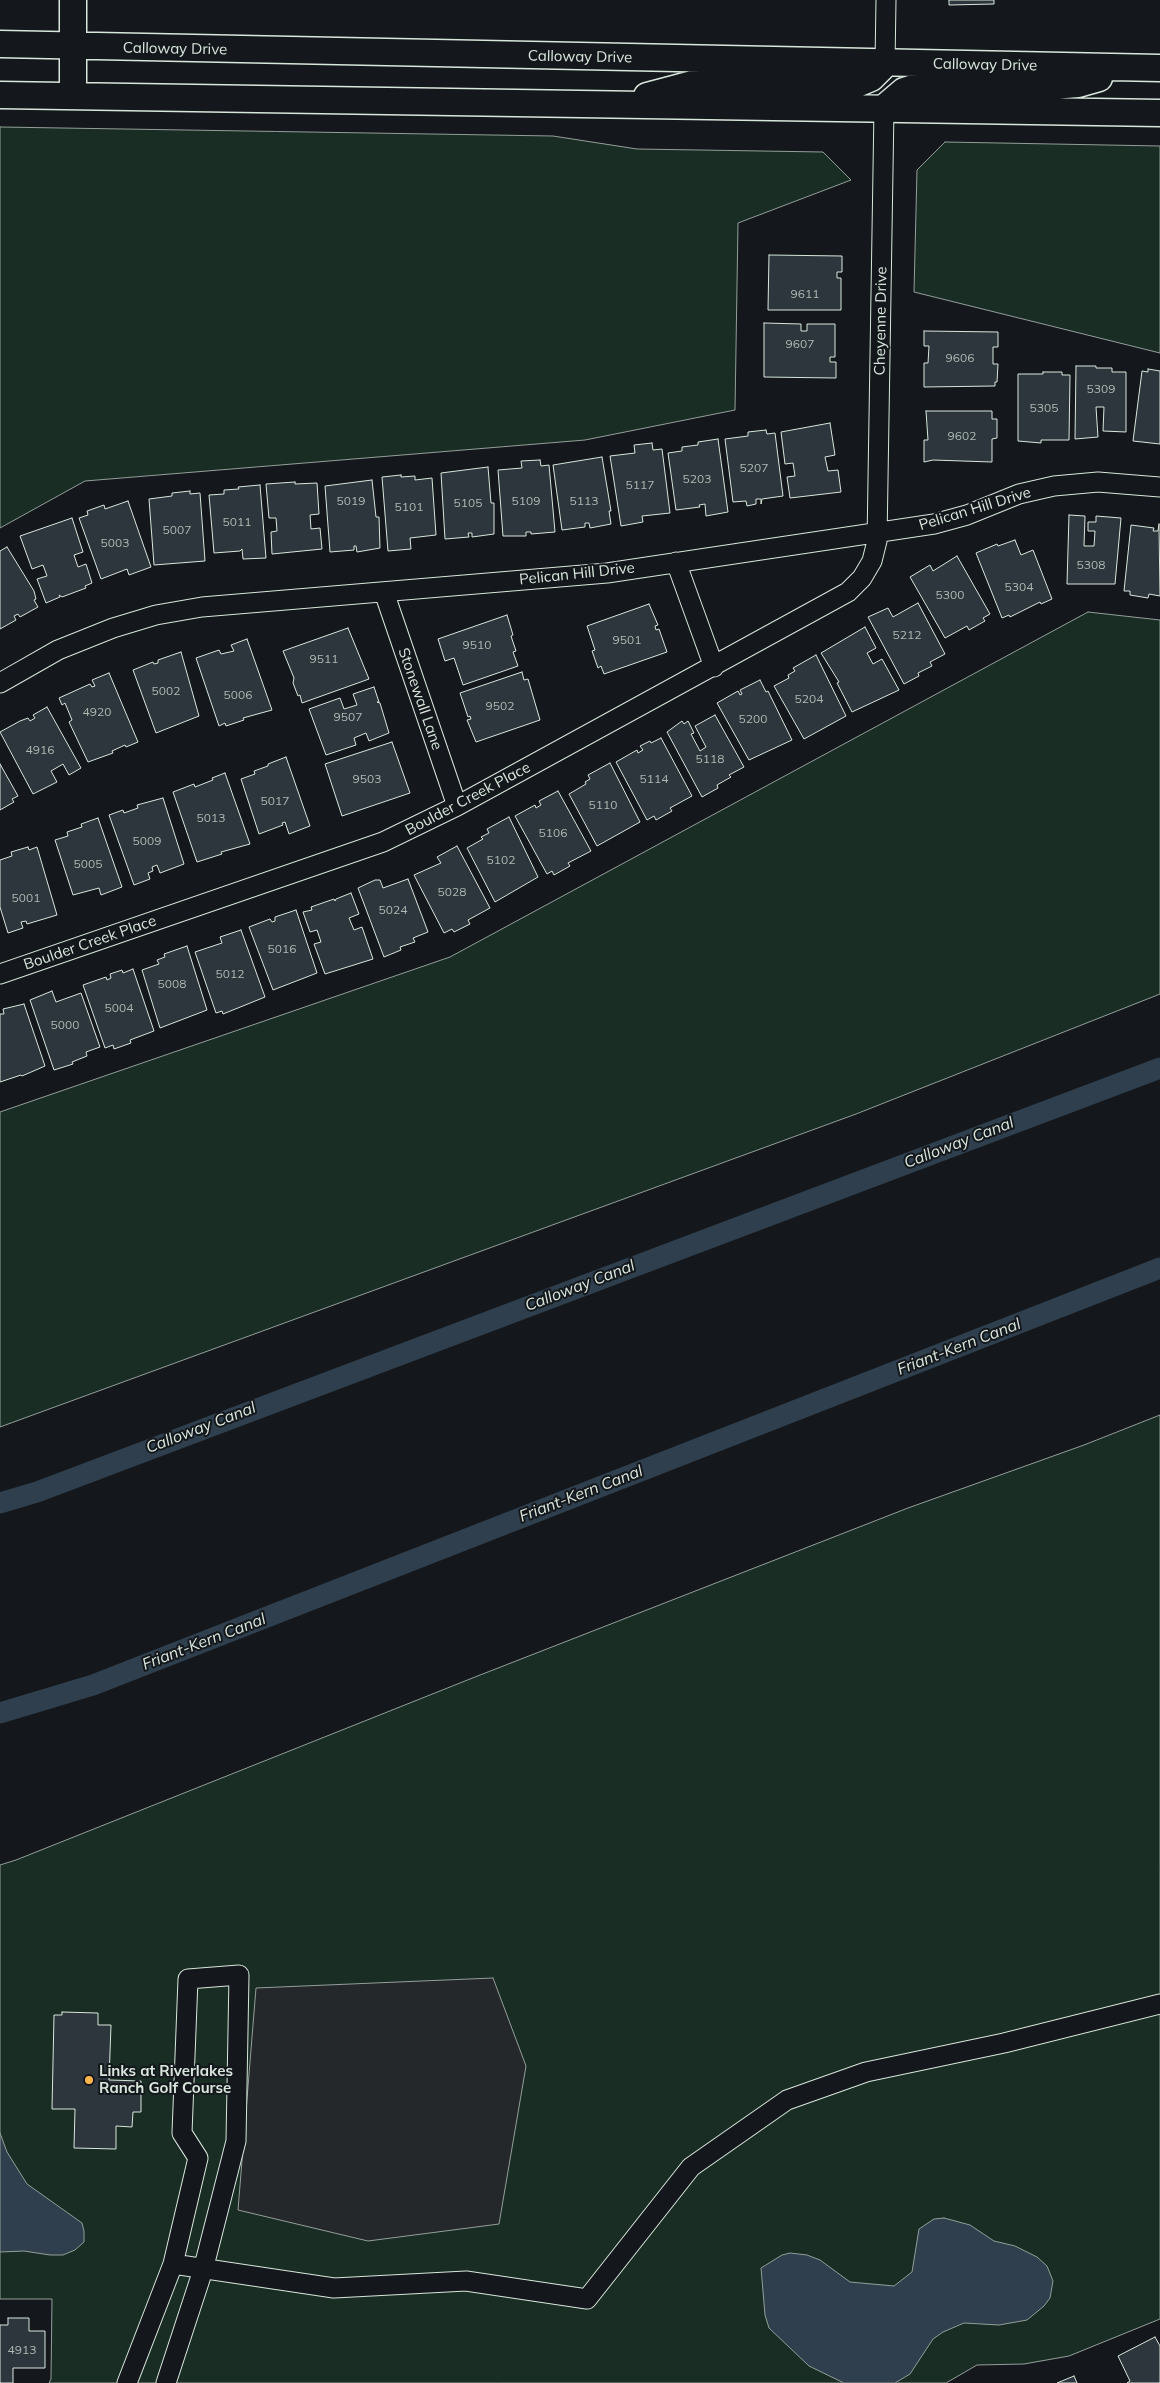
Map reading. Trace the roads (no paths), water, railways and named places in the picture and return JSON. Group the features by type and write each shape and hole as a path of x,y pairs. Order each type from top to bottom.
{"main road":[{"path":"72,96 73,0"},
{"name":"Calloway Drive","path":"0,44 885,64 1160,68"},
{"path":"617,104 696,83 852,86 871,78 885,64"},
{"path":"884,108 904,91 922,84 1026,88 1078,84 1131,68"},
{"path":"0,95 1160,113"}],"street":[{"path":"885,64 886,0"},
{"name":"Cheyenne Drive","path":"878,533 884,108"},
{"name":"Pelican Hill Drive","path":"0,683 58,650 113,628 156,615 202,607 607,573 934,524 967,514 1019,494 1054,486 1098,482 1160,487"},
{"name":"Boulder Creek Place","path":"0,974 383,842 457,806 848,592 862,578 872,561 878,533"},
{"path":"676,562 714,667"},
{"name":"Stonewall Lane","path":"384,592 457,806"},
{"path":"127,2383 173,2264 198,2158 182,2134 188,1979 239,1974 236,2141 203,2270 166,2383"},
{"path":"173,2264 203,2270 334,2288 466,2281 587,2299 691,2167 787,2100 866,2072 1004,2043 1160,2004"},
{"path":"198,2158 230,2161"}],"water":[{"path":"0,2133 7,2152 27,2184 82,2223 84,2242 75,2250 63,2255 24,2251 0,2252"},
{"path":"944,2218 970,2225 994,2241 1015,2246 1037,2257 1047,2266 1053,2281 1050,2298 1044,2306 1027,2320 999,2325 964,2323 943,2332 933,2339 910,2374 895,2383 844,2383 809,2366 769,2328 765,2315 761,2268 782,2255 790,2253 807,2255 820,2260 850,2282 894,2286 912,2272 919,2229 934,2219"}],"waterway":[{"name":"Calloway Canal","path":"0,1503 37,1492 1160,1068"},
{"name":"Friant-Kern Canal","path":"0,1713 93,1685 1160,1268"}],"place":[{"name":"Links at Riverlakes Ranch Golf Course","path":"89,2080"}]}
